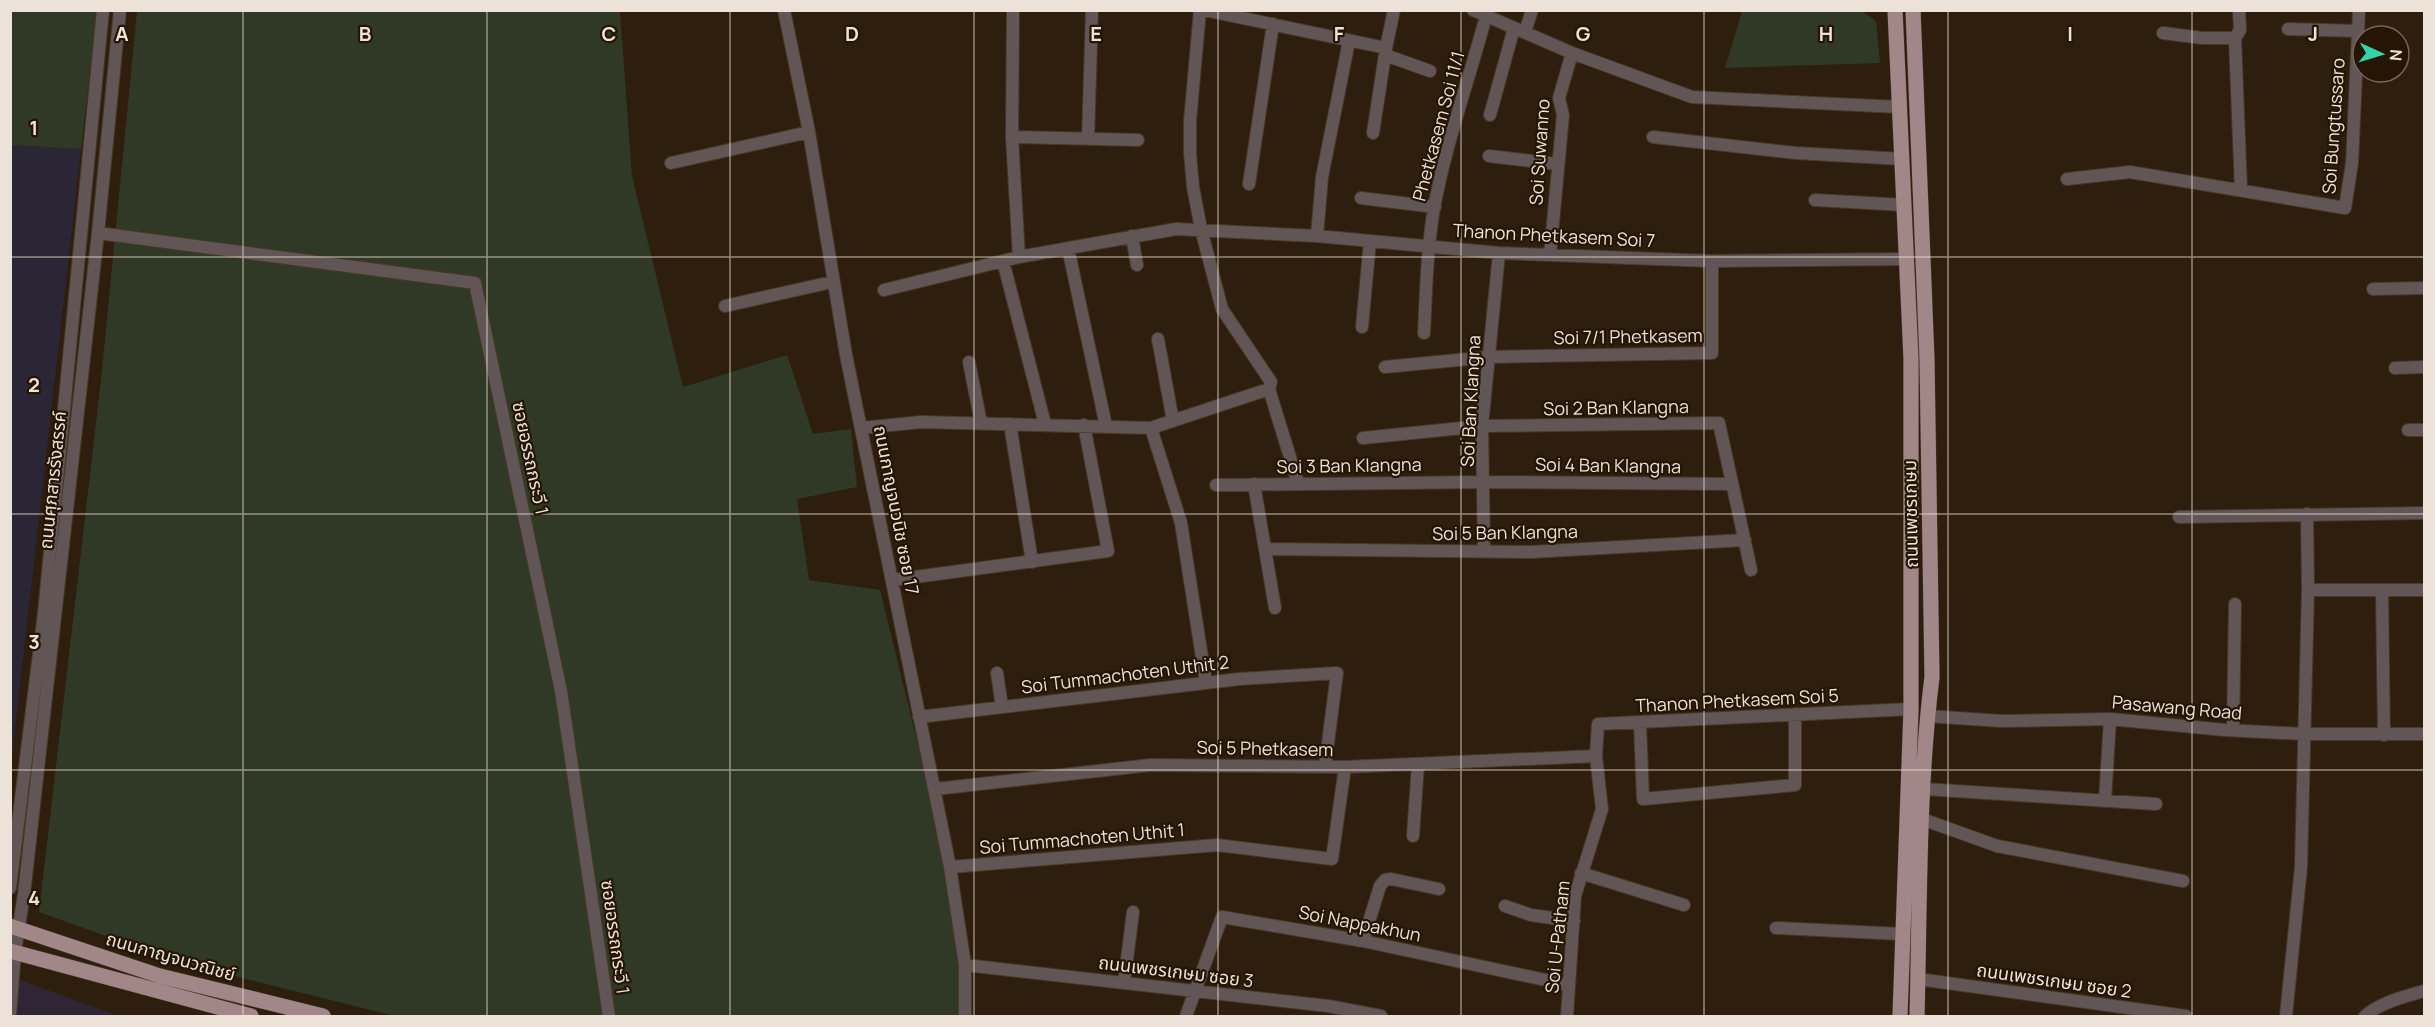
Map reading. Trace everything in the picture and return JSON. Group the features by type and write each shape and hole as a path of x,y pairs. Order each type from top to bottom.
{"main road":[{"name":"ถนนเพชรเกษม","path":"1894,10 1906,259 1919,359 1911,709 1901,934 1900,1017"},
{"name":"ถนนเพชรเกษม","path":"1913,10 1919,359 1932,677 1927,716 1922,819 1917,1017"},
{"name":"ถนนกาญจนวณิชย์","path":"15,928 160,976 323,1017"},
{"name":"ถนนกาญจนวณิชย์","path":"13,952 251,1017"}],"street":[{"name":"ถนนศุภสารรังสรรค์","path":"10,888 42,625 103,10"},
{"name":"ถนนศุภสารรังสรรค์","path":"10,1016 15,928 98,233 120,10"},
{"name":"ถนนกาญจนวนิช ซอย 17","path":"784,10 808,132 832,282 950,867 965,965 965,1017"},
{"path":"1013,10 1012,137 1019,257"},
{"path":"1088,139 1092,10"},
{"path":"1298,483 1269,389 1271,382 1222,309 1201,229 1193,187 1190,121 1202,10 1349,41 1386,52 1430,71"},
{"path":"1373,133 1394,10"},
{"path":"1473,10 1572,53 1692,97 1899,107"},
{"path":"1490,115 1519,30 1533,10"},
{"path":"2067,179 2130,172 2241,190 2235,38 2240,30 2239,10"},
{"name":"Phetkasem Soi 11/1","path":"1424,333 1429,246 1435,207 1453,130 1486,16"},
{"path":"1249,184 1273,24"},
{"path":"2288,29 2351,31"},
{"path":"2163,33 2202,38 2235,38"},
{"path":"1317,236 1322,177 1349,41"},
{"name":"Soi Suwanno","path":"1550,255 1563,115 1559,98 1572,53"},
{"name":"Soi Bungtussaro","path":"2241,190 2345,208 2352,163 2356,84"},
{"path":"671,163 808,132"},
{"path":"1012,137 1138,140"},
{"path":"1653,137 1796,153 1902,159"},
{"path":"1489,156 1557,164"},
{"path":"1361,198 1435,207"},
{"path":"1815,200 1904,205"},
{"name":"Thanon Phetkasem Soi 7","path":"884,290 1019,257 1176,229 1317,236 1499,253 1712,261 1906,259"},
{"name":"ซอยอรรถกระวี 1","path":"98,233 475,283 561,691 609,1017"},
{"path":"1132,236 1137,265"},
{"path":"1362,327 1370,241"},
{"path":"1068,248 1106,426"},
{"name":"Soi Ban Klangna","path":"1484,551 1482,426 1499,253"},
{"path":"1003,261 1045,424"},
{"name":"Soi 7/1 Phetkasem","path":"1489,357 1712,353 1712,261"},
{"path":"724,306 832,282"},
{"path":"2373,289 2424,288"},
{"path":"1158,339 1173,421"},
{"path":"1385,367 1489,357"},
{"path":"969,362 981,423"},
{"path":"2395,368 2424,367"},
{"path":"862,428 921,422 1151,428 1269,389"},
{"name":"Soi 2 Ban Klangna","path":"1364,438 1482,426 1719,423 1752,570"},
{"path":"1010,424 1032,562"},
{"path":"892,580 1108,551 1084,425"},
{"path":"1151,428 1181,523 1206,683"},
{"path":"2408,430 2424,430"},
{"name":"Soi 3 Ban Klangna","path":"1216,485 1483,482"},
{"name":"Soi 4 Ban Klangna","path":"1483,482 1732,484"},
{"path":"1254,484 1275,608"},
{"path":"2179,517 2424,513"},
{"path":"2286,1017 2301,867 2308,590 2307,514"},
{"name":"Soi 5 Ban Klangna","path":"1265,549 1531,552 1745,540"},
{"path":"2308,590 2424,590"},
{"path":"2382,591 2384,735"},
{"path":"2233,730 2235,604"},
{"path":"997,673 1002,707"},
{"name":"Soi Tummachoten Uthit 2","path":"919,717 1206,683 1337,673 1325,766"},
{"name":"Thanon Phetkasem Soi 5","path":"1596,756 1598,724 1640,724 1911,709"},
{"path":"1640,724 1643,799 1795,785 1795,714"},
{"name":"Pasawang Road","path":"1927,716 2001,721 2110,719 2304,734 2424,734"},
{"path":"2105,801 2110,719"},
{"name":"Soi 5 Phetkasem","path":"935,789 1151,765 1345,767 1596,756"},
{"name":"Soi U-Patham","path":"1567,1017 1575,896 1602,810 1596,756"},
{"path":"1413,836 1418,765"},
{"name":"Soi Tummachoten Uthit 1","path":"950,867 1217,845 1332,859 1345,767"},
{"path":"1924,789 2156,804"},
{"path":"1922,819 1997,846 2183,881"},
{"path":"1581,873 1684,905"},
{"path":"1363,941 1380,886 1385,880 1392,879 1439,889"},
{"path":"1505,906 1531,915 1574,921"},
{"path":"1124,983 1133,912"},
{"name":"Soi Nappakhun","path":"1193,992 1222,917 1363,941 1569,985"},
{"path":"1776,928 1901,934"},
{"name":"ถนนเพชรเกษม ซอย 3","path":"965,965 1328,1006 1381,1017"},
{"name":"ถนนเพชรเกษม ซอย 2","path":"1918,979 2186,1017"},
{"path":"2364,1017 2371,1011 2395,1000 2424,991"},
{"path":"1186,1017 1193,992"}],"shaded area":[{"path":"11,145 81,149 11,765"},
{"path":"12,977 119,1016 11,1016"}],"green space":[{"path":"10,11 97,11 81,149 11,145"},
{"path":"137,11 620,11 632,176 683,387 787,355 813,434 851,429 857,487 797,499 809,580 880,590 941,838 961,955 958,1016 395,1016 178,962 39,912 101,380"},
{"path":"1742,11 1862,11 1876,21 1880,63 1725,68"}]}
